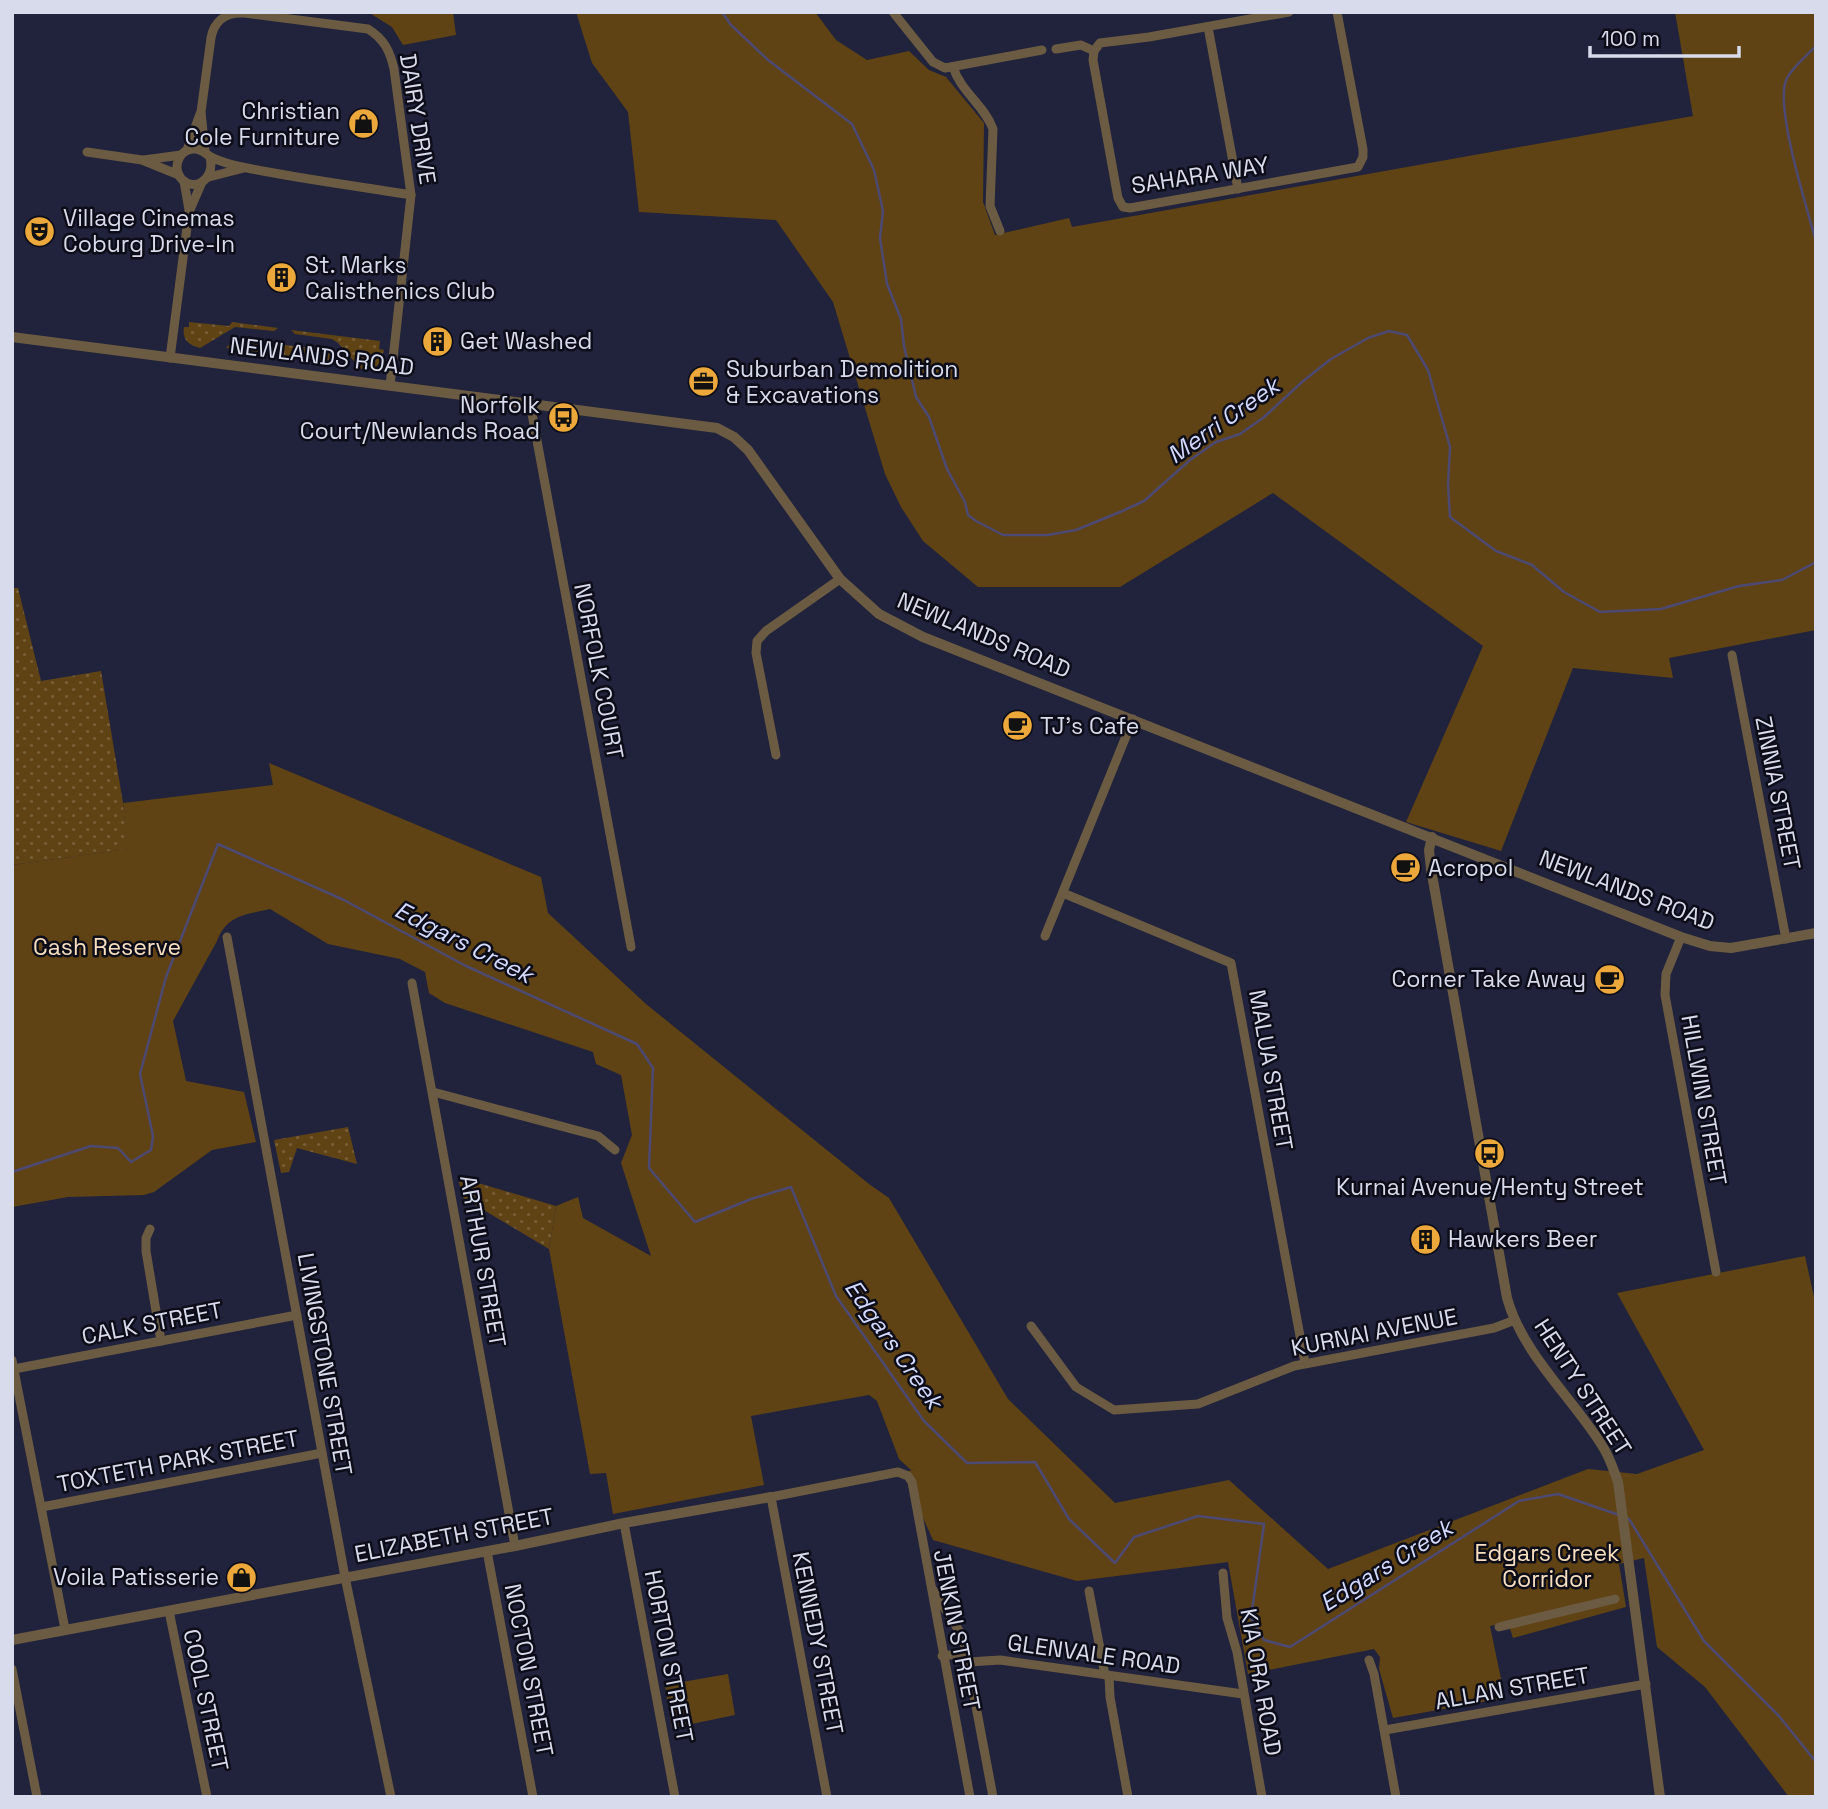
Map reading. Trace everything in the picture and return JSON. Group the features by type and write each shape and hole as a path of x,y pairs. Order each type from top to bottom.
{"street":[{"path":"893,12 933,62 945,68 1042,50"},
{"path":"1056,49 1082,45 1094,51 1100,43 1289,12"},
{"name":"SAHARA WAY","path":"1094,51 1093,60 1116,189 1123,207 1130,208 1358,167 1363,149 1337,12"},
{"name":"DAIRY DRIVE","path":"184,152 201,112 213,28 224,17 244,13 368,29 382,39 391,56 411,195 390,386"},
{"path":"1208,27 1238,189"},
{"path":"953,67 960,84 993,129 990,206 1000,231"},
{"name":"DAIRY DRIVE","path":"201,112 207,154"},
{"path":"142,160 196,148 245,168 411,195"},
{"path":"87,152 142,160 193,184 245,168"},
{"path":"170,358 189,212 177,165 184,152"},
{"path":"189,212 212,167 207,154"},
{"name":"NEWLANDS ROAD","path":"12,337 717,428 734,437 748,450 840,579 879,614 900,626 1681,937 1710,946 1731,948 1816,933"},
{"name":"NORFOLK COURT","path":"530,403 631,947"},
{"path":"776,755 756,653 757,641 766,631 840,579"},
{"name":"ZINNIA STREET","path":"1732,654 1786,939"},
{"path":"1045,936 1133,719"},
{"name":"HENTY STREET","path":"1432,837 1429,859 1507,1298 1515,1320 1547,1370 1605,1449 1618,1482 1660,1797"},
{"name":"MALUA STREET","path":"1063,893 1231,963 1305,1363"},
{"name":"LIVINGSTONE STREET","path":"227,937 345,1577 391,1797"},
{"name":"HILLWIN STREET","path":"1681,937 1665,980 1665,995 1716,1272"},
{"name":"ARTHUR STREET","path":"412,983 515,1546"},
{"path":"433,1092 598,1136 615,1150"},
{"path":"150,1229 146,1238 146,1251 161,1340"},
{"name":"CALK STREET","path":"13,1365 297,1315"},
{"name":"KURNAI AVENUE","path":"1031,1326 1076,1387 1114,1410 1198,1404 1305,1363 1494,1328 1515,1320"},
{"path":"13,1365 65,1629"},
{"name":"TOXTETH PARK STREET","path":"42,1507 322,1453"},
{"name":"ELIZABETH STREET","path":"12,1640 515,1546 624,1523 903,1473"},
{"name":"JENKIN STREET","path":"903,1473 912,1482 970,1797"},
{"name":"KENNEDY STREET","path":"771,1497 827,1797"},
{"name":"HORTON STREET","path":"624,1523 676,1797"},
{"name":"NOCTON STREET","path":"487,1551 533,1797"},
{"name":"KIA ORA ROAD","path":"1223,1573 1227,1618 1237,1652 1262,1797"},
{"path":"930,1585 963,1637 993,1797"},
{"path":"1089,1591 1128,1797"},
{"path":"1499,1628 1615,1599"},
{"name":"COOL STREET","path":"169,1611 206,1797"},
{"name":"GLENVALE ROAD","path":"942,1656 958,1654 969,1662 1000,1660 1243,1693"},
{"path":"1369,1660 1374,1674 1396,1797"},
{"path":"12,1670 37,1797"},
{"name":"ALLAN STREET","path":"1385,1730 1646,1684"}],"green space":[{"path":"368,12 453,12 456,35 403,45 392,27"},
{"path":"576,12 815,12 836,40 867,60 909,51 929,70 946,77 984,123 983,202 995,235 1069,218 1072,227 1693,116 1675,12 1816,12 1816,630 1669,658 1673,678 1573,668 1501,851 1406,822 1483,646 1273,493 1120,587 978,587 923,541 901,507 885,474 833,302 776,220 639,212 628,112 592,63"},
{"path":"189,322 229,326 232,322 278,328 274,331 235,327 200,348 185,338 184,327 189,327"},
{"path":"291,330 380,341 379,349 384,350 381,361 375,368 361,369 332,339 295,334"},
{"path":"239,339 325,350 331,353 336,362 226,348"},
{"path":"12,588 18,588 41,681 101,671 128,849 12,865"},
{"path":"269,763 541,877 548,913 646,1004 889,1198 1008,1399 1115,1503 1229,1480 1328,1569 1588,1469 1637,1474 1704,1450 1617,1293 1805,1256 1816,1306 1816,1797 1789,1797 1705,1687 1657,1647 1644,1558 1619,1564 1626,1607 1513,1638 1508,1622 1490,1626 1505,1698 1393,1718 1379,1669 1380,1657 1374,1649 1248,1674 1228,1562 1077,1581 933,1540 903,1473 915,1469 911,1470 899,1459 877,1401 869,1395 751,1416 764,1485 613,1514 606,1473 590,1474 549,1249 556,1206 578,1197 583,1218 651,1256 621,1163 632,1135 621,1075 596,1064 593,1052 445,1003 429,993 425,972 400,959 328,944 270,909 238,917 226,926 173,1021 186,1081 244,1092 256,1142 212,1150 154,1192 144,1195 68,1197 12,1207 12,865 127,849 123,803 273,785"},
{"path":"348,1127 357,1164 297,1148 289,1172 281,1173 274,1140"},
{"path":"458,1177 556,1206 549,1249 462,1197"},
{"path":"728,1674 735,1715 672,1728 665,1685"}],"waterway":[{"name":"Merri Creek","path":"722,12 731,25 768,60 852,124 874,170 883,211 880,238 887,284 901,319 904,346 916,397 929,417 947,469 965,502 968,515 1003,535 1048,535 1076,530 1144,501 1190,460 1216,442 1240,434 1263,418 1331,359 1368,338 1389,331 1407,335 1428,370 1450,447 1450,517 1496,551 1532,565 1564,592 1600,612 1661,609 1739,586 1782,580 1816,562"},
{"name":"Merri Creek","path":"1816,46 1787,78 1784,91 1788,133 1816,242"},
{"name":"Edgars Creek","path":"12,1172 91,1146 118,1148 131,1162 151,1150 153,1136 140,1074 166,977 218,844 344,900 464,965 637,1044 653,1068 649,1168 695,1222 751,1199 791,1187 836,1296 924,1421 967,1463 1035,1462 1069,1519 1115,1563 1134,1537 1198,1516 1264,1524 1251,1618 1264,1640 1290,1647 1519,1501 1558,1494 1619,1515"},
{"name":"Edgars Creek","path":"1626,1518 1704,1641 1779,1716 1816,1762"}],"place":[{"name":"Christian Cole Furniture","path":"363,124"},
{"name":"Village Cinemas Coburg Drive-In","path":"40,231"},
{"name":"St. Marks Calisthenics Club","path":"282,278"},
{"name":"Get Washed","path":"437,341"},
{"name":"Suburban Demolition & Excavations","path":"703,382"},
{"name":"Norfolk Court/Newlands Road","path":"563,418"},
{"name":"TJ's Cafe","path":"1017,726"},
{"name":"Acropol","path":"1405,868"},
{"name":"Corner Take Away","path":"1609,979"},
{"name":"Kurnai Avenue/Henty Street","path":"1490,1153"},
{"name":"Hawkers Beer","path":"1425,1239"},
{"name":"Voila Patisserie","path":"242,1577"}],"park label":[{"name":"Cash Reserve","path":"107,947"},
{"name":"Edgars Creek Corridor","path":"1547,1566"}]}
